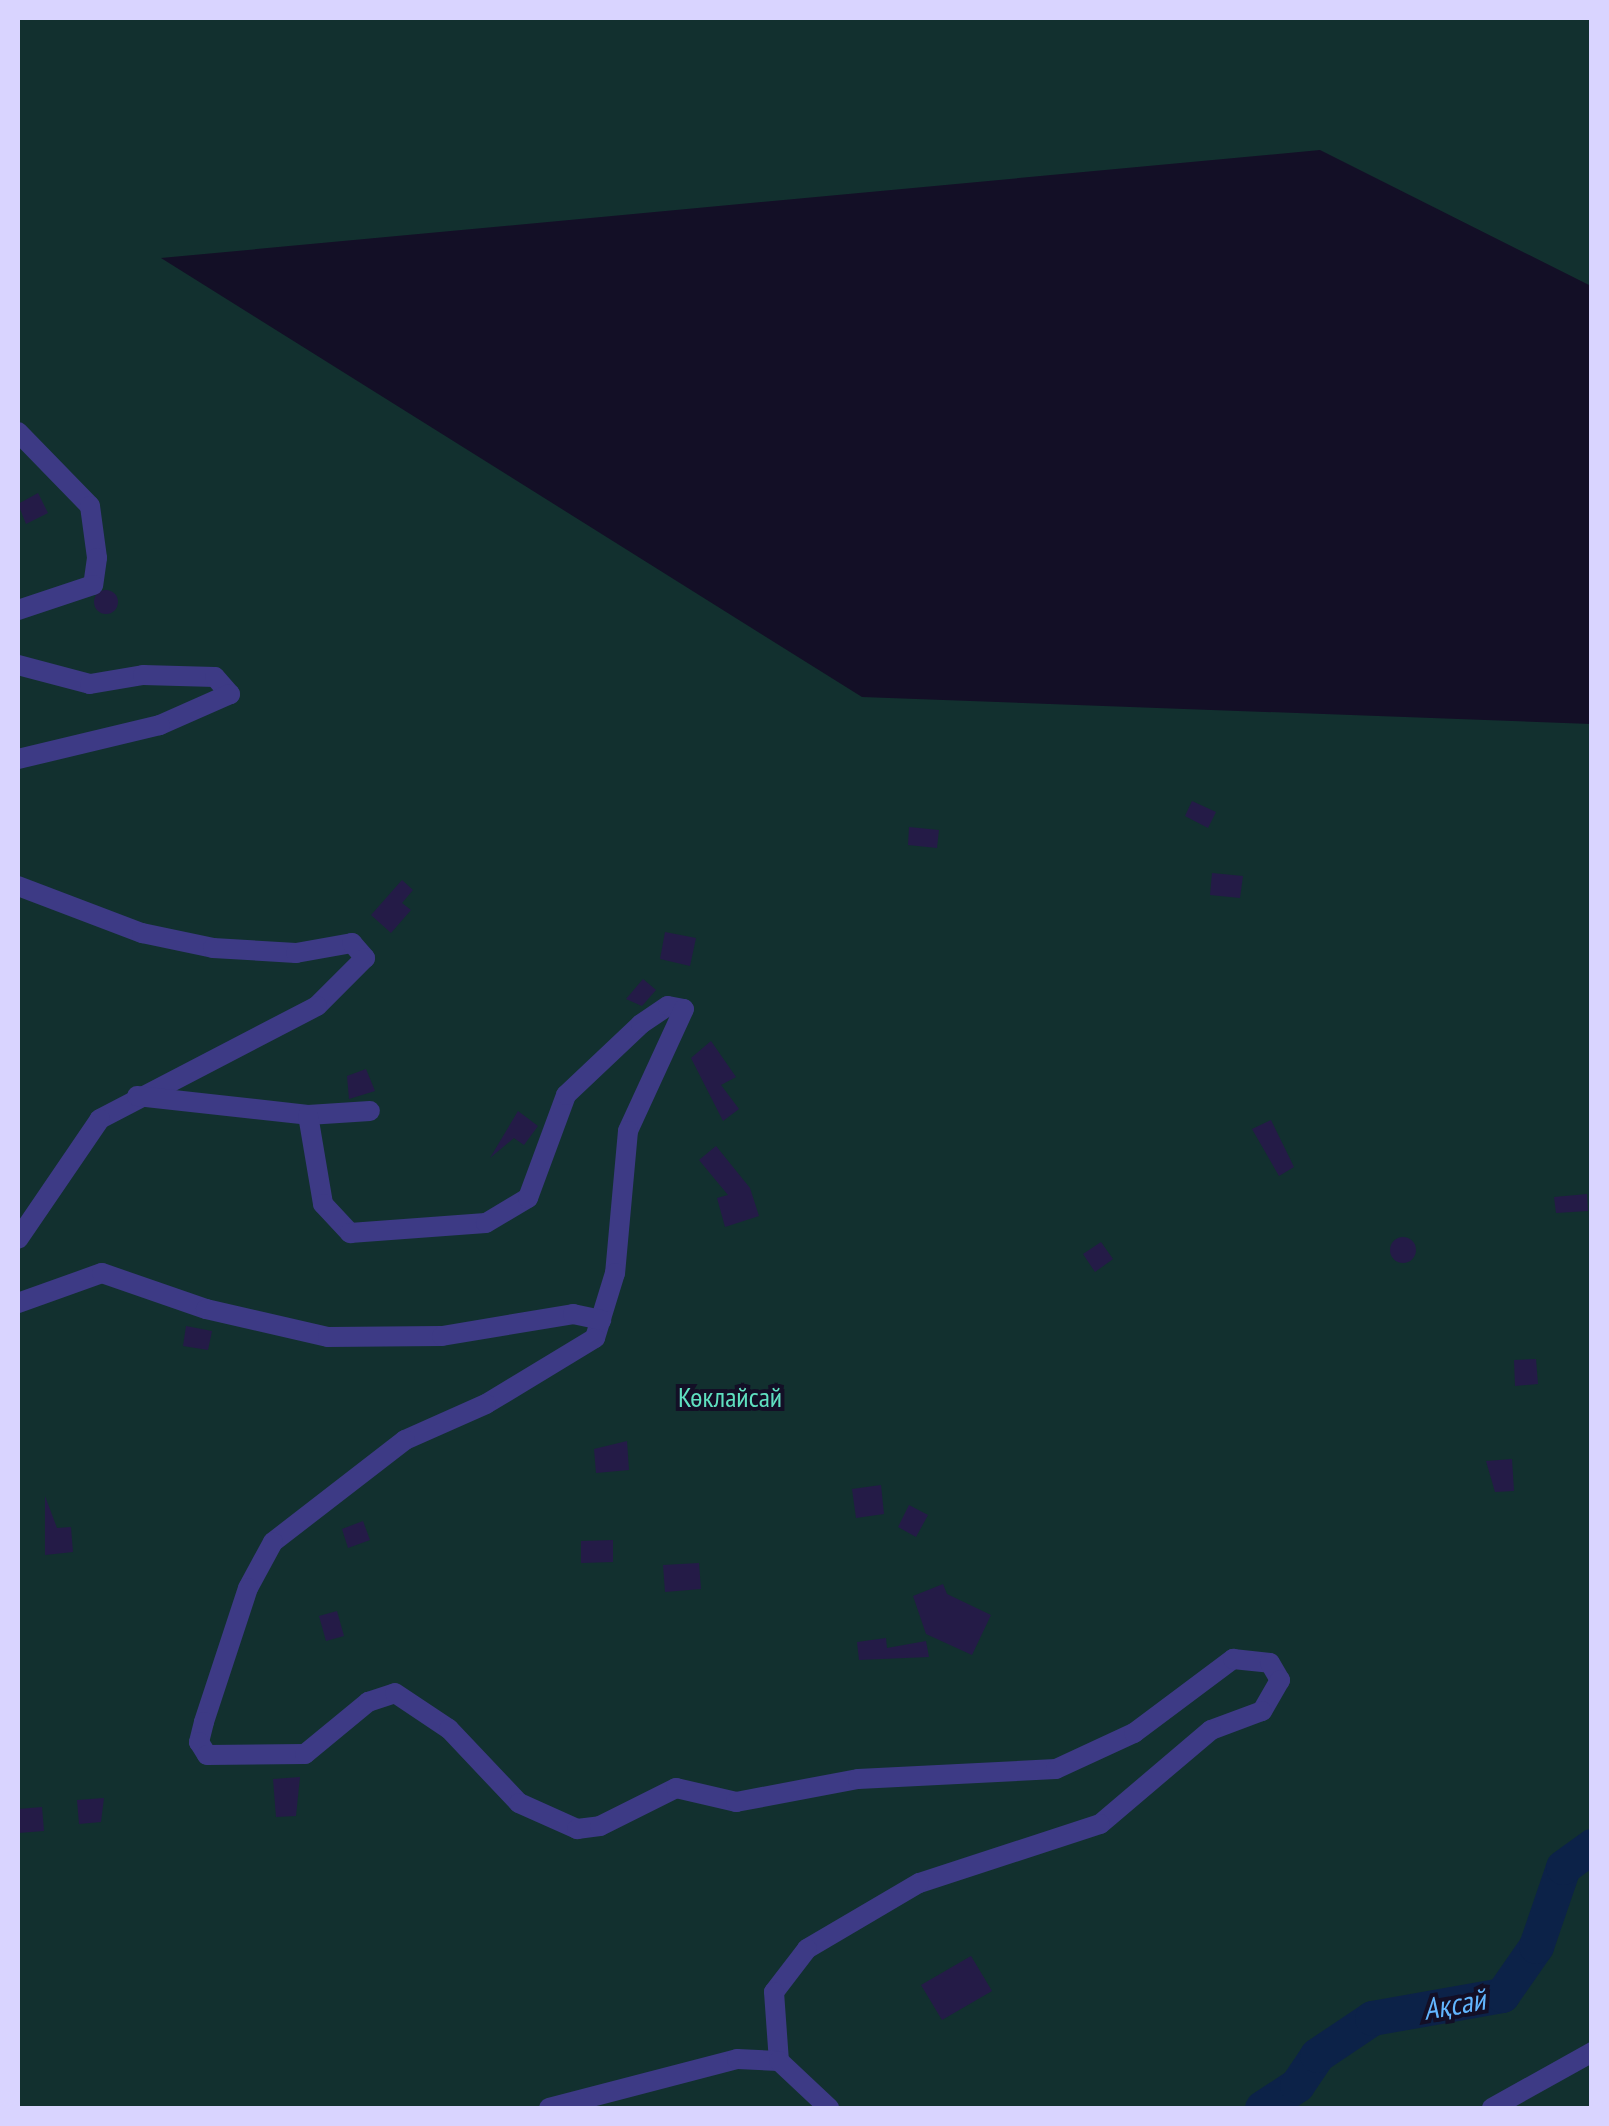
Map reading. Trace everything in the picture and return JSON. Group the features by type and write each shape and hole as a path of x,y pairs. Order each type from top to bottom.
{"street":[{"path":"18,432 90,506 97,558 93,585 18,610"},
{"path":"18,665 90,684 143,675 215,677 230,694 160,725 18,758"},
{"path":"18,886 142,932 213,948 360,948 360,970 318,1006 137,1096 85,1136 18,1238"},
{"path":"308,1114 323,1204 350,1233 486,1223 528,1198 566,1094 641,1024 668,1006 684,1009 628,1131 614,1274 601,1320 585,1348 405,1440 273,1542 248,1588 204,1722 200,1742 207,1756 305,1754 368,1702 395,1693 449,1729 519,1803 577,1829 676,1788 736,1802 858,1779 1056,1770 1134,1733 1233,1659 1270,1663 1280,1680 1262,1712 1211,1730 1100,1824 919,1884 807,1949 774,1992 778,2061"},
{"path":"137,1096 308,1114 370,1111"},
{"path":"18,1303 102,1273 206,1308 328,1337 442,1336 574,1314 601,1320"},
{"path":"1492,2108 1592,2052"},
{"path":"549,2108 737,2059 778,2061 830,2108"}],"green space":[{"name":"Көклайсай","path":"18,18 1591,18 1591,286 1320,150 161,258 862,697 1591,724 1591,2108 18,2108"}],"building":[{"path":"38,493 48,513 26,524 18,504"},
{"path":"106,590 115,593 115,611 106,614 97,611 94,602 97,593"},
{"path":"1192,801 1216,812 1208,828 1185,816"},
{"path":"909,827 939,830 937,848 908,845"},
{"path":"1212,873 1243,876 1240,898 1210,895"},
{"path":"402,880 413,890 402,903 411,910 391,933 371,915"},
{"path":"665,932 696,938 690,966 660,959"},
{"path":"643,979 656,990 642,1006 626,999"},
{"path":"711,1041 736,1077 721,1085 739,1109 723,1121 691,1058"},
{"path":"366,1069 375,1091 349,1099 347,1076"},
{"path":"518,1111 538,1126 524,1145 514,1138 490,1158"},
{"path":"1271,1120 1294,1167 1279,1176 1252,1129"},
{"path":"716,1146 750,1188 759,1216 725,1227 717,1198 728,1195 699,1160"},
{"path":"1587,1194 1588,1211 1556,1213 1554,1197"},
{"path":"1403,1237 1412,1241 1416,1250 1412,1259 1403,1263 1394,1259 1390,1250 1394,1241"},
{"path":"1101,1242 1113,1259 1095,1272 1083,1254"},
{"path":"186,1326 212,1331 208,1350 183,1346"},
{"path":"1536,1359 1538,1384 1515,1386 1514,1360"},
{"path":"627,1441 629,1470 596,1473 594,1449"},
{"path":"1512,1459 1514,1491 1495,1492 1486,1461"},
{"path":"881,1485 884,1514 856,1518 852,1489"},
{"path":"45,1496 57,1528 71,1527 73,1552 45,1555"},
{"path":"909,1505 928,1515 916,1537 898,1527"},
{"path":"363,1521 370,1540 348,1548 342,1529"},
{"path":"613,1540 613,1562 581,1563 581,1541"},
{"path":"699,1563 701,1589 665,1592 663,1565"},
{"path":"943,1584 947,1594 991,1615 972,1655 926,1634 913,1596"},
{"path":"337,1611 344,1636 326,1641 319,1616"},
{"path":"886,1638 887,1648 926,1641 929,1657 859,1660 857,1642"},
{"path":"300,1777 296,1816 276,1817 273,1779"},
{"path":"104,1798 101,1822 79,1824 77,1800"},
{"path":"42,1807 44,1831 18,1833 18,1809"},
{"path":"971,1956 992,1991 942,2020 921,1985"}],"waterway":[{"name":"Ақсай","path":"1262,2108 1297,2085 1317,2055 1372,2018 1502,1995 1536,1946 1563,1867 1592,1846"}]}
